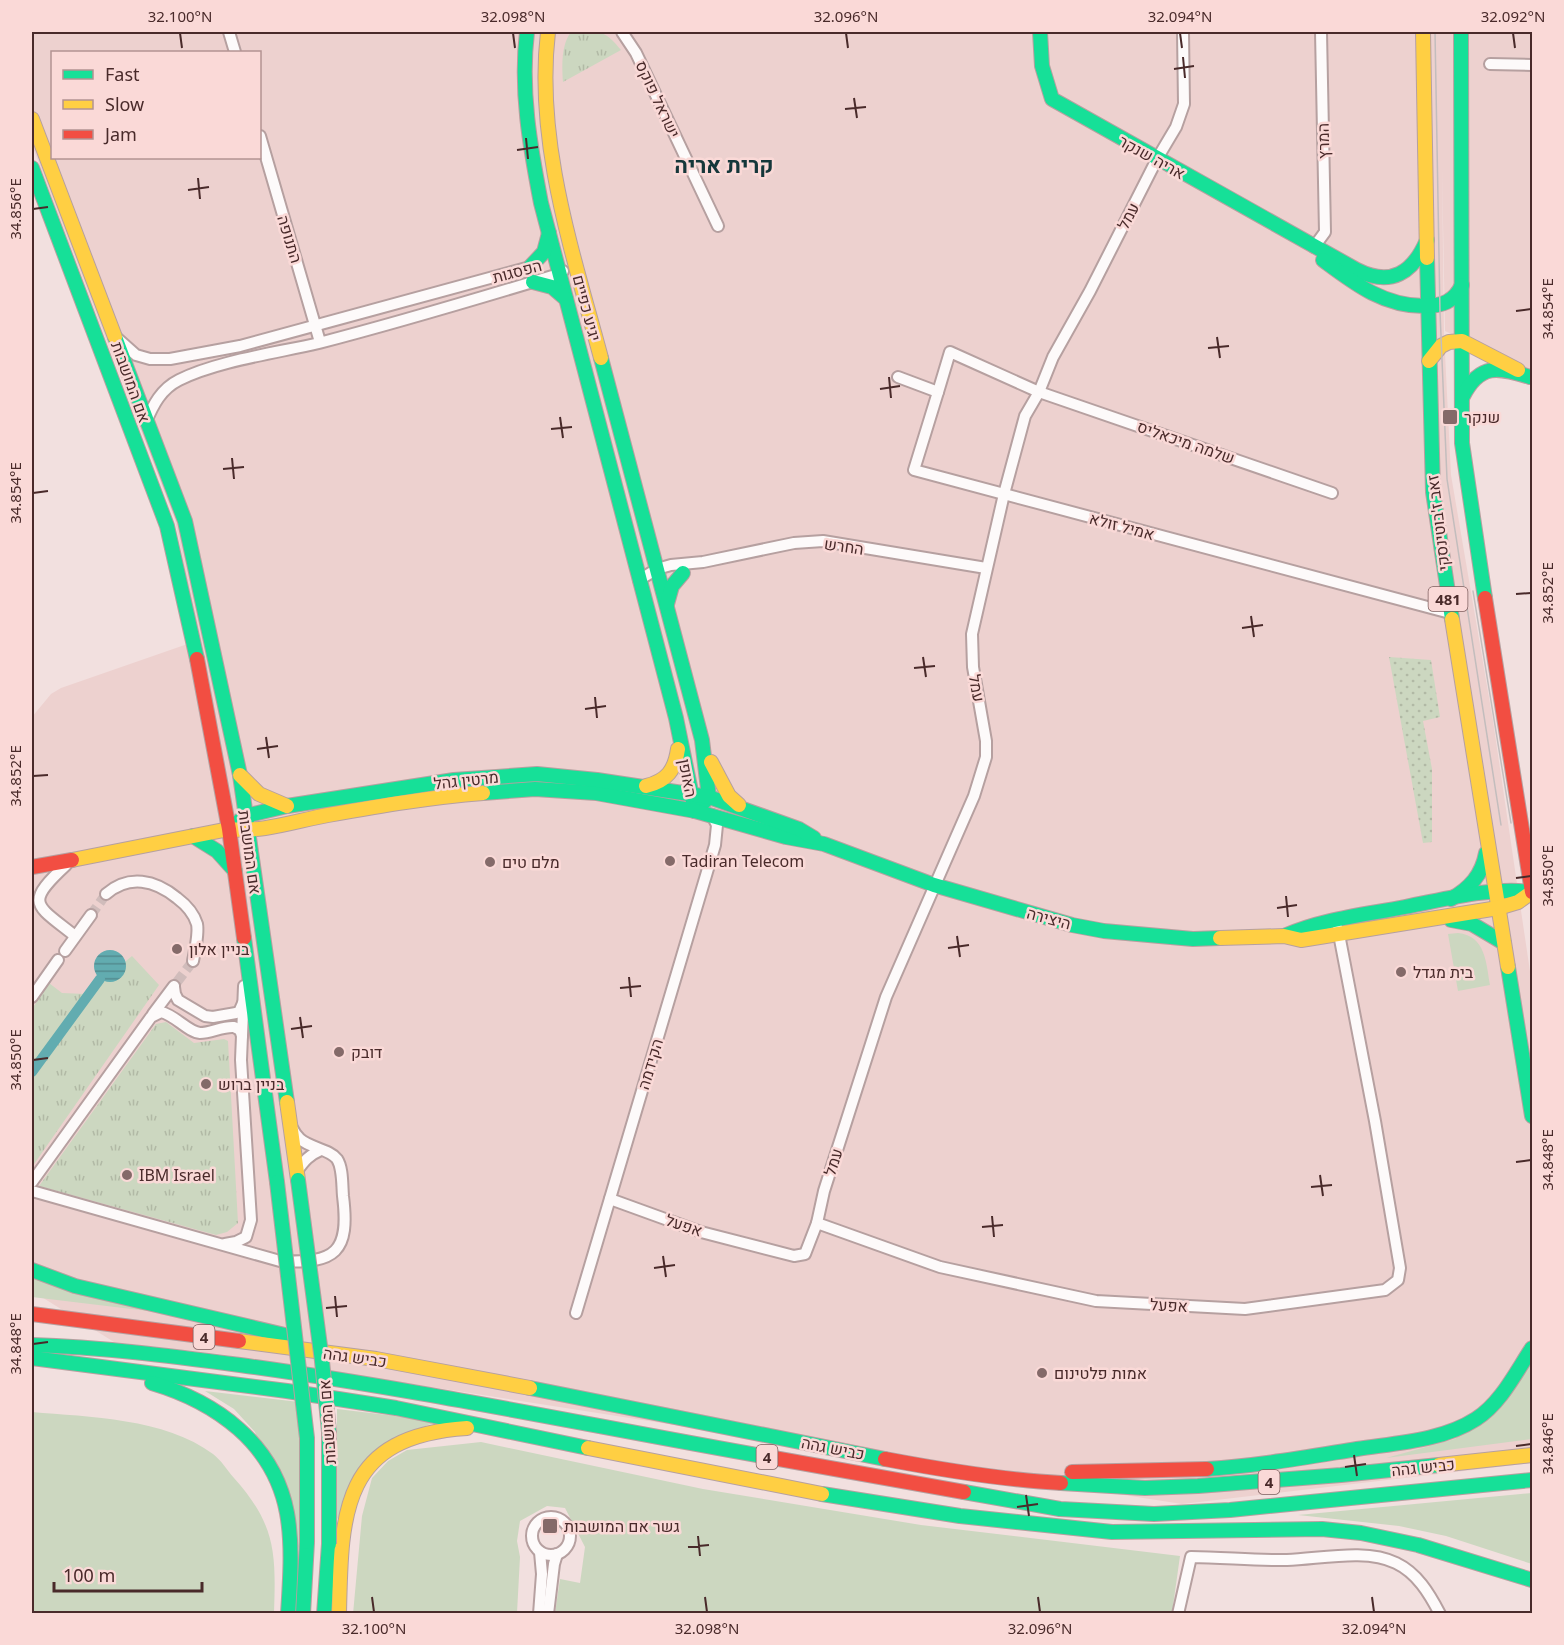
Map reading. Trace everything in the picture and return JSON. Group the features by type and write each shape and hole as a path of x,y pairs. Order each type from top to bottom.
{"main road":[{"name":"יגיע כפיים","path":"527,32 524,89 528,140 549,232 639,580"},
{"name":"יגיע כפיים","path":"548,32 543,90 565,223 658,574"},
{"name":"אריה שנקר","path":"1040,32 1041,70 1044,83 1052,99 1314,247 1325,250 1368,276 1378,279 1388,278 1407,269 1417,260 1427,240"},
{"name":"זאב ז'בוטינסקי","path":"1423,32 1433,492 1450,613 1533,1116"},
{"name":"זאב ז'בוטינסקי","path":"1461,32 1462,443 1467,489 1533,892"},
{"name":"אם המושבות","path":"32,119 185,521 240,775 321,1349 329,1432 329,1544 324,1614"},
{"name":"אם המושבות","path":"32,168 167,526 198,662 229,829 246,949 291,1293 307,1438 307,1542 303,1614"},
{"path":"530,267 544,252 549,232"},
{"name":"אריה שנקר","path":"1314,247 1321,259 1359,286 1386,301 1404,306 1440,305 1452,301 1462,285"},
{"path":"533,282 552,287 566,299"},
{"path":"1429,362 1441,346 1449,342 1462,341 1532,377"},
{"path":"1462,398 1469,382 1480,373 1492,368 1504,368 1532,377"},
{"path":"667,608 670,588 683,573"},
{"name":"האופן","path":"658,574 702,740 707,771 709,797 695,811"},
{"name":"האופן","path":"639,580 676,718 695,811"},
{"path":"642,787 661,782 674,771 677,753 676,718"},
{"path":"702,740 720,782 729,796 742,808"},
{"name":"מרטין גהל","path":"229,829 245,816 287,806 454,780 537,774 709,797"},
{"path":"240,775 259,794 287,806"},
{"name":"מרטין גהל","path":"32,867 229,829 248,831 457,795 535,789 596,794 695,811"},
{"name":"היצירה","path":"709,797 799,829 824,844"},
{"name":"היצירה","path":"695,811 786,837 824,844 934,885 1041,916 1104,931 1193,939 1284,936 1301,940 1498,908 1518,902 1533,892 1495,890 1336,920 1300,929 1284,936"},
{"path":"252,864 264,836 272,826"},
{"path":"1451,899 1472,885 1483,870 1486,830"},
{"path":"193,836 217,851 235,871"},
{"path":"1438,918 1472,924 1504,943"},
{"path":"32,1270 75,1286 212,1317 376,1359"},
{"name":"כביש גהה","path":"32,1314 376,1359 924,1466 1034,1482 1145,1488 1257,1483 1533,1455"},
{"name":"כביש גהה","path":"32,1345 174,1357 337,1378 1060,1509 1154,1514 1230,1510 1533,1480"},
{"path":"924,1466 1068,1472 1209,1469 1323,1455 1437,1435 1458,1428 1487,1411 1533,1348"},
{"path":"32,1358 309,1394 396,1408 754,1482 960,1516 1112,1532 1322,1529 1386,1537 1533,1580"},
{"path":"61,1362 166,1386 214,1409 247,1436 272,1471 284,1500 291,1556 288,1614"},
{"path":"339,1614 345,1528 353,1491 365,1469 390,1447 403,1440 450,1430 489,1427"},
{"path":"1441,1553 1522,1592"}],"street":[{"path":"229,32 235,51"},
{"name":"עמל","path":"817,1223 824,1191 886,997 974,796 986,757 986,741 971,651 972,633 1004,494 1025,416 1039,392 1053,357 1176,127 1184,104 1183,32"},
{"name":"המרץ","path":"1314,247 1324,232 1321,32"},
{"name":"ישראל פוקס","path":"622,34 636,53 718,225"},
{"path":"1490,64 1533,65"},
{"name":"התנופה","path":"261,139 320,342"},
{"name":"הפסגות","path":"146,423 155,402 178,380 211,368 320,342 533,282 558,267 575,261"},
{"name":"הפסגות","path":"114,336 136,355 150,359 170,359 240,346 530,267 558,267"},
{"name":"שלמה מיכאליס","path":"938,392 950,352 1039,392 1332,493"},
{"path":"898,377 938,392"},
{"name":"אמיל זולא","path":"938,392 914,470 1450,613"},
{"name":"החרש","path":"639,580 680,563 703,562 794,543 823,542 986,568"},
{"name":"החרש","path":"658,574 683,573 703,562"},
{"name":"הקידמה","path":"576,1313 715,845 717,825 712,815"},
{"path":"72,860 41,891 38,899 42,910 75,936"},
{"path":"106,894 114,887 133,882 150,881 164,887 186,904 197,924 193,961"},
{"path":"32,998 91,915"},
{"name":"אפעל","path":"610,1199 700,1232 794,1256 805,1254 817,1223 940,1267 1096,1301 1245,1309 1385,1290 1398,1280 1400,1268 1375,1121 1336,920"},
{"path":"246,949 241,1060 254,1254"},
{"path":"32,1182 175,984 175,994 178,1000 209,1017 239,1012 244,1000"},
{"path":"151,1017 161,1012 170,1014 193,1031 201,1033 234,1027 240,1030 242,1036"},
{"path":"32,1191 280,1261 300,1262 329,1256 341,1244 346,1220 340,1168 337,1160 330,1154 300,1139 290,1126"},
{"path":"298,1176 304,1161 321,1150"},
{"path":"223,1245 246,1237 251,1220"},
{"path":"538,1614 542,1574 540,1552 533,1543 532,1531 539,1521 550,1517 561,1520 568,1529 569,1541 566,1547 557,1554 540,1552"},
{"path":"548,1614 557,1554"},
{"path":"1178,1614 1191,1557 1284,1560 1348,1556 1376,1557 1395,1562 1413,1573 1430,1595 1440,1614"}],"shaded area":[{"path":"32,32 1532,32 1532,372 1445,331 1442,167 1444,333 1451,475 1493,721 1532,985 1532,1463 1182,1504 219,1354 114,1342 32,1291 32,717 51,694 61,688 199,640 175,520 32,145"}],"green space":[{"path":"571,32 599,32 621,50 563,82 564,49"},
{"path":"1389,657 1431,660 1440,717 1423,721 1432,769 1432,842 1423,843"},
{"path":"1458,933 1474,939 1479,945 1486,960 1490,985 1458,991 1448,934"},
{"path":"132,956 159,985 32,1167 32,1009 49,983 62,993 86,994"},
{"path":"166,1022 194,1043 224,1039 228,1041 238,1223 227,1232 216,1235 39,1186 156,1024"},
{"path":"32,1276 148,1311 32,1297"},
{"path":"1532,1362 1532,1439 1386,1458 1455,1439"},
{"path":"205,1391 299,1402 302,1557 255,1432 234,1409"},
{"path":"337,1409 438,1421 393,1439 333,1525 337,1469"},
{"path":"32,1412 102,1418 150,1426 194,1442 213,1454 248,1495 266,1526 273,1556 274,1613 32,1613"},
{"path":"481,1442 703,1489 921,1525 1180,1556 1172,1613 555,1613 560,1579 580,1583 585,1547 565,1508 547,1506 520,1521 517,1541 520,1557 517,1613 353,1614 362,1516 372,1478 388,1461 407,1450"},
{"path":"1532,1493 1532,1564 1446,1536 1399,1526 1298,1515"}],"water":[{"path":"110,950 121,955 126,966 121,977 110,982 99,977 94,966 99,955"}],"waterway":[{"path":"32,1072 100,979"}],"tunnel":[{"path":"91,915 106,894"},
{"path":"177,982 193,961"}],"tram line":[{"path":"1435,32 1440,312 1447,479 1501,825"},
{"path":"1473,591 1511,823"}],"traffic: fast":[{"path":"527,32 525,97 541,203 676,718 695,811"},
{"path":"1040,32 1042,66 1052,99 1357,270 1380,277 1399,274 1415,261 1427,240"},
{"path":"1461,32 1462,443 1485,598"},
{"path":"32,168 167,526 197,659"},
{"path":"530,267 544,252 549,233"},
{"path":"1427,258 1433,492 1452,619"},
{"path":"1323,260 1370,292 1382,298 1409,305 1442,304 1451,299 1462,285"},
{"path":"533,282 552,287 566,299"},
{"path":"115,337 185,521 240,775 287,1102"},
{"path":"601,358 702,740 709,797 695,811"},
{"path":"1463,396 1476,378 1491,370 1508,371 1530,377"},
{"path":"667,604 672,586 683,573"},
{"path":"237,823 245,816 287,806 454,780 537,774 597,780 709,797 799,829 814,838"},
{"path":"483,793 535,789 596,793 695,811 786,837 824,844 934,885 1072,925 1104,931 1193,939 1220,938"},
{"path":"193,836 217,851 235,871"},
{"path":"1451,899 1474,880 1482,868 1486,853"},
{"path":"1284,936 1328,921 1452,897 1484,892 1532,892"},
{"path":"1451,920 1472,924 1504,943"},
{"path":"244,938 277,1182"},
{"path":"1508,967 1532,1116"},
{"path":"298,1180 329,1432 329,1544"},
{"path":"277,1182 307,1438 307,1542"},
{"path":"32,1270 75,1286 289,1336"},
{"path":"32,1345 136,1352 306,1375 438,1396 768,1457"},
{"path":"1207,1469 1403,1443 1449,1432 1476,1419 1493,1405 1532,1348"},
{"path":"32,1358 287,1391 396,1408 588,1448"},
{"path":"152,1383 198,1401 219,1414 239,1429 269,1466 280,1488 289,1525 288,1614"},
{"path":"530,1388 885,1459"},
{"path":"1061,1483 1145,1488 1198,1486 1439,1465"},
{"path":"964,1492 1060,1509 1154,1514 1230,1510 1532,1480"},
{"path":"822,1494 960,1516 1112,1532 1322,1529 1361,1533 1418,1545 1532,1580"},
{"path":"303,1614 307,1542"},
{"path":"324,1614 329,1544"}],"traffic: slow":[{"path":"548,32 545,73 552,156 568,238 601,358"},
{"path":"1423,32 1427,258"},
{"path":"32,119 115,337"},
{"path":"1429,361 1441,346 1449,342 1462,341 1518,370"},
{"path":"1452,619 1508,967"},
{"path":"646,786 669,774 675,763 678,749"},
{"path":"711,762 729,796 739,805"},
{"path":"240,775 259,794 287,806"},
{"path":"72,860 229,829 266,828 386,805 483,793"},
{"path":"1220,938 1284,936 1301,940 1498,908 1518,902 1532,892"},
{"path":"287,1102 298,1180"},
{"path":"239,1341 376,1359 530,1388"},
{"path":"339,1614 342,1543 347,1512 357,1485 372,1463 395,1446 426,1434 467,1428"},
{"path":"588,1448 822,1494"},
{"path":"1439,1465 1532,1455"}],"traffic: jam":[{"path":"1485,598 1532,892"},
{"path":"197,659 229,829 244,938"},
{"path":"32,867 72,860"},
{"path":"32,1314 239,1341"},
{"path":"768,1457 964,1492"},
{"path":"885,1459 973,1474 1061,1483"},
{"path":"1072,1472 1207,1469"}],"place":[{"name":"שנקר","path":"1450,417"},
{"name":"Tadiran Telecom","path":"670,861"},
{"name":"מלם טים","path":"490,862"},
{"name":"בניין אלון","path":"177,949"},
{"name":"בית מגדל","path":"1401,972"},
{"name":"דובק","path":"339,1052"},
{"name":"בניין ברוש","path":"206,1084"},
{"name":"IBM Israel","path":"127,1175"},
{"name":"אמות פלטינום","path":"1042,1373"},
{"name":"גשר אם המושבות","path":"550,1526"}],"district":[{"name":"קרית אריה","path":"724,164"}]}
